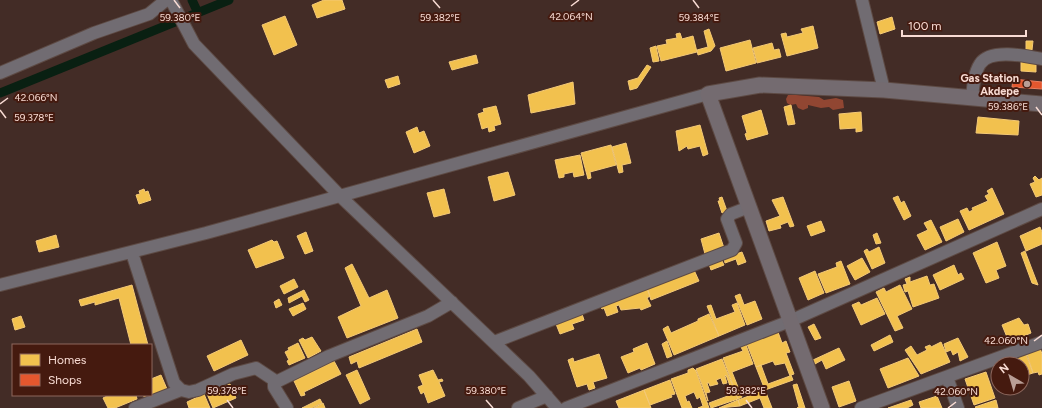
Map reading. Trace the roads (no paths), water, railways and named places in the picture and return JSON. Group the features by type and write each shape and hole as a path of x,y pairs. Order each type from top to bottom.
{"main road":[{"path":"822,408 708,94 760,85 884,90 1042,104"}],"street":[{"path":"0,73 94,33 149,14 166,0"},
{"path":"171,0 194,44 340,196 529,376 557,408"},
{"path":"862,0 880,68 884,90"},
{"path":"972,98 978,70 982,62 986,59 1005,54 1042,59"},
{"path":"0,285 132,253 708,94"},
{"path":"494,342 732,250 736,243 727,220 731,214 749,206"},
{"path":"566,408 790,321 1042,209"},
{"path":"132,253 174,382 181,390 189,392 198,390 233,374 256,368 278,381 330,356 428,316 452,302"},
{"path":"861,408 1042,342"},
{"path":"947,377 958,408"},
{"path":"274,380 274,387 287,408"},
{"path":"135,408 181,390"},
{"path":"518,408 547,396"}],"waterway":[{"path":"192,0 198,13"},
{"path":"0,93 229,0"}],"place":[{"name":"Gas Station Akdepe","path":"1027,84"}]}
